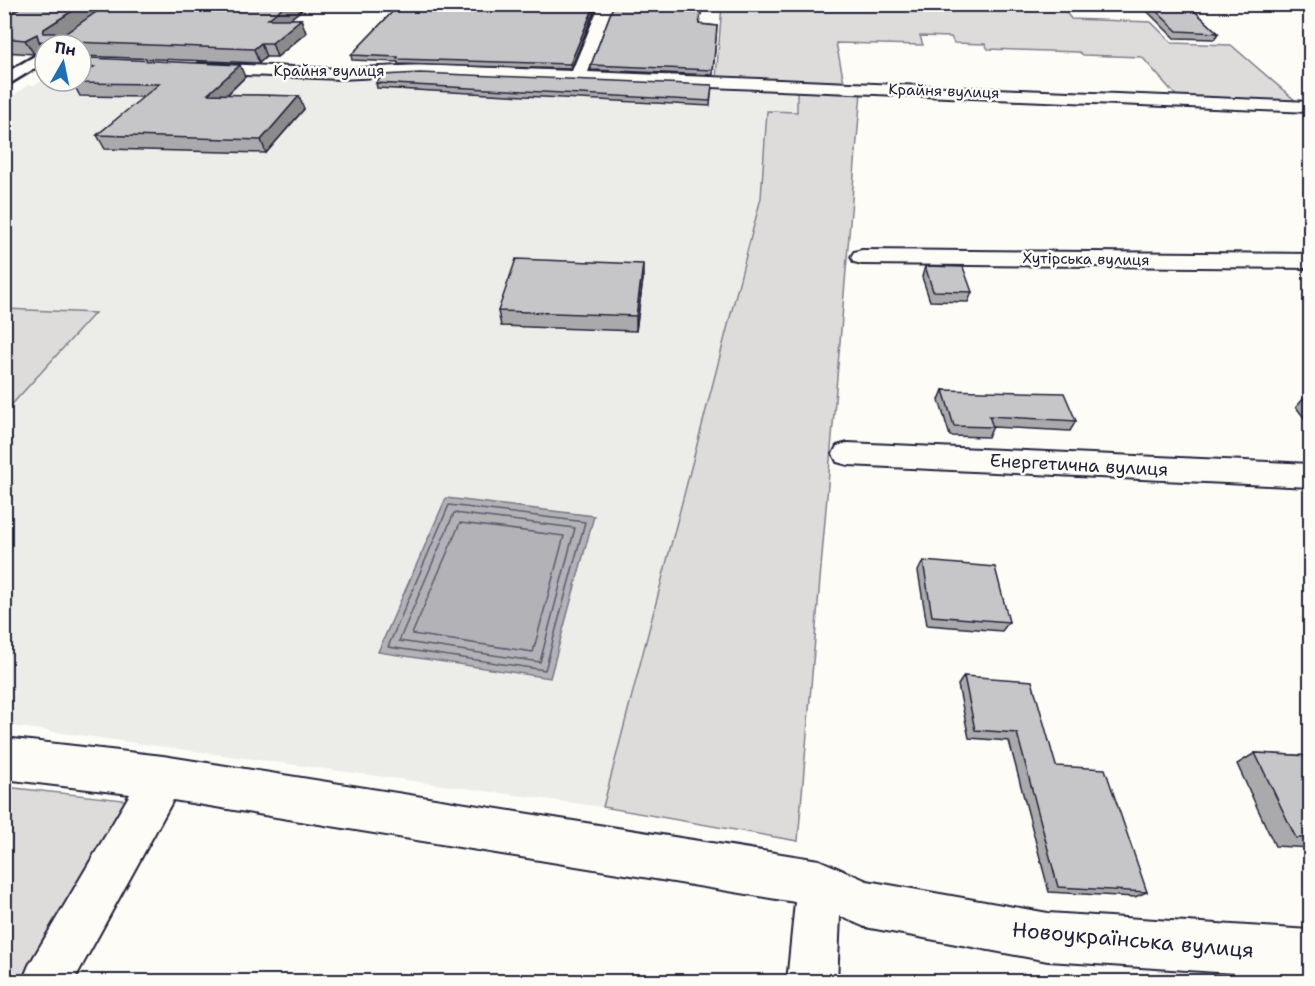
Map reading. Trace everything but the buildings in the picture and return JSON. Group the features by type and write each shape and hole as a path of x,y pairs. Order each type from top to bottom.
{"street":[{"path":"578,77 607,4"},
{"path":"4,82 33,65"},
{"name":"Крайня вулиця","path":"187,67 340,74 421,70 1311,107"},
{"name":"Хутірська вулиця","path":"862,257 1311,261"},
{"name":"Енергетична вулиця","path":"848,454 1311,476"},
{"name":"Новоукраїнська вулиця","path":"4,758 163,777 819,883 865,904 1048,937 1311,954"},
{"path":"46,981 163,777"},
{"path":"812,981 819,883"}],"shaded area":[{"path":"1060,4 1071,19 1151,22 1172,43 1231,45 1297,102 1178,98 1142,57 988,49 985,44 954,43 951,37 920,36 923,45 836,43 844,82 716,78 722,5"},
{"path":"93,72 265,75 379,80 385,74 797,90 798,112 767,111 761,198 603,807 5,725 4,412 94,313 5,309 5,101 28,85 33,85 33,93 93,93"},
{"path":"797,90 861,92 798,841 603,807 761,198 767,111 797,112"},
{"path":"4,309 95,313 5,412"},
{"path":"5,787 133,801 27,981 5,982"}],"water":[{"path":"446,498 594,516 550,678 378,652"}]}
